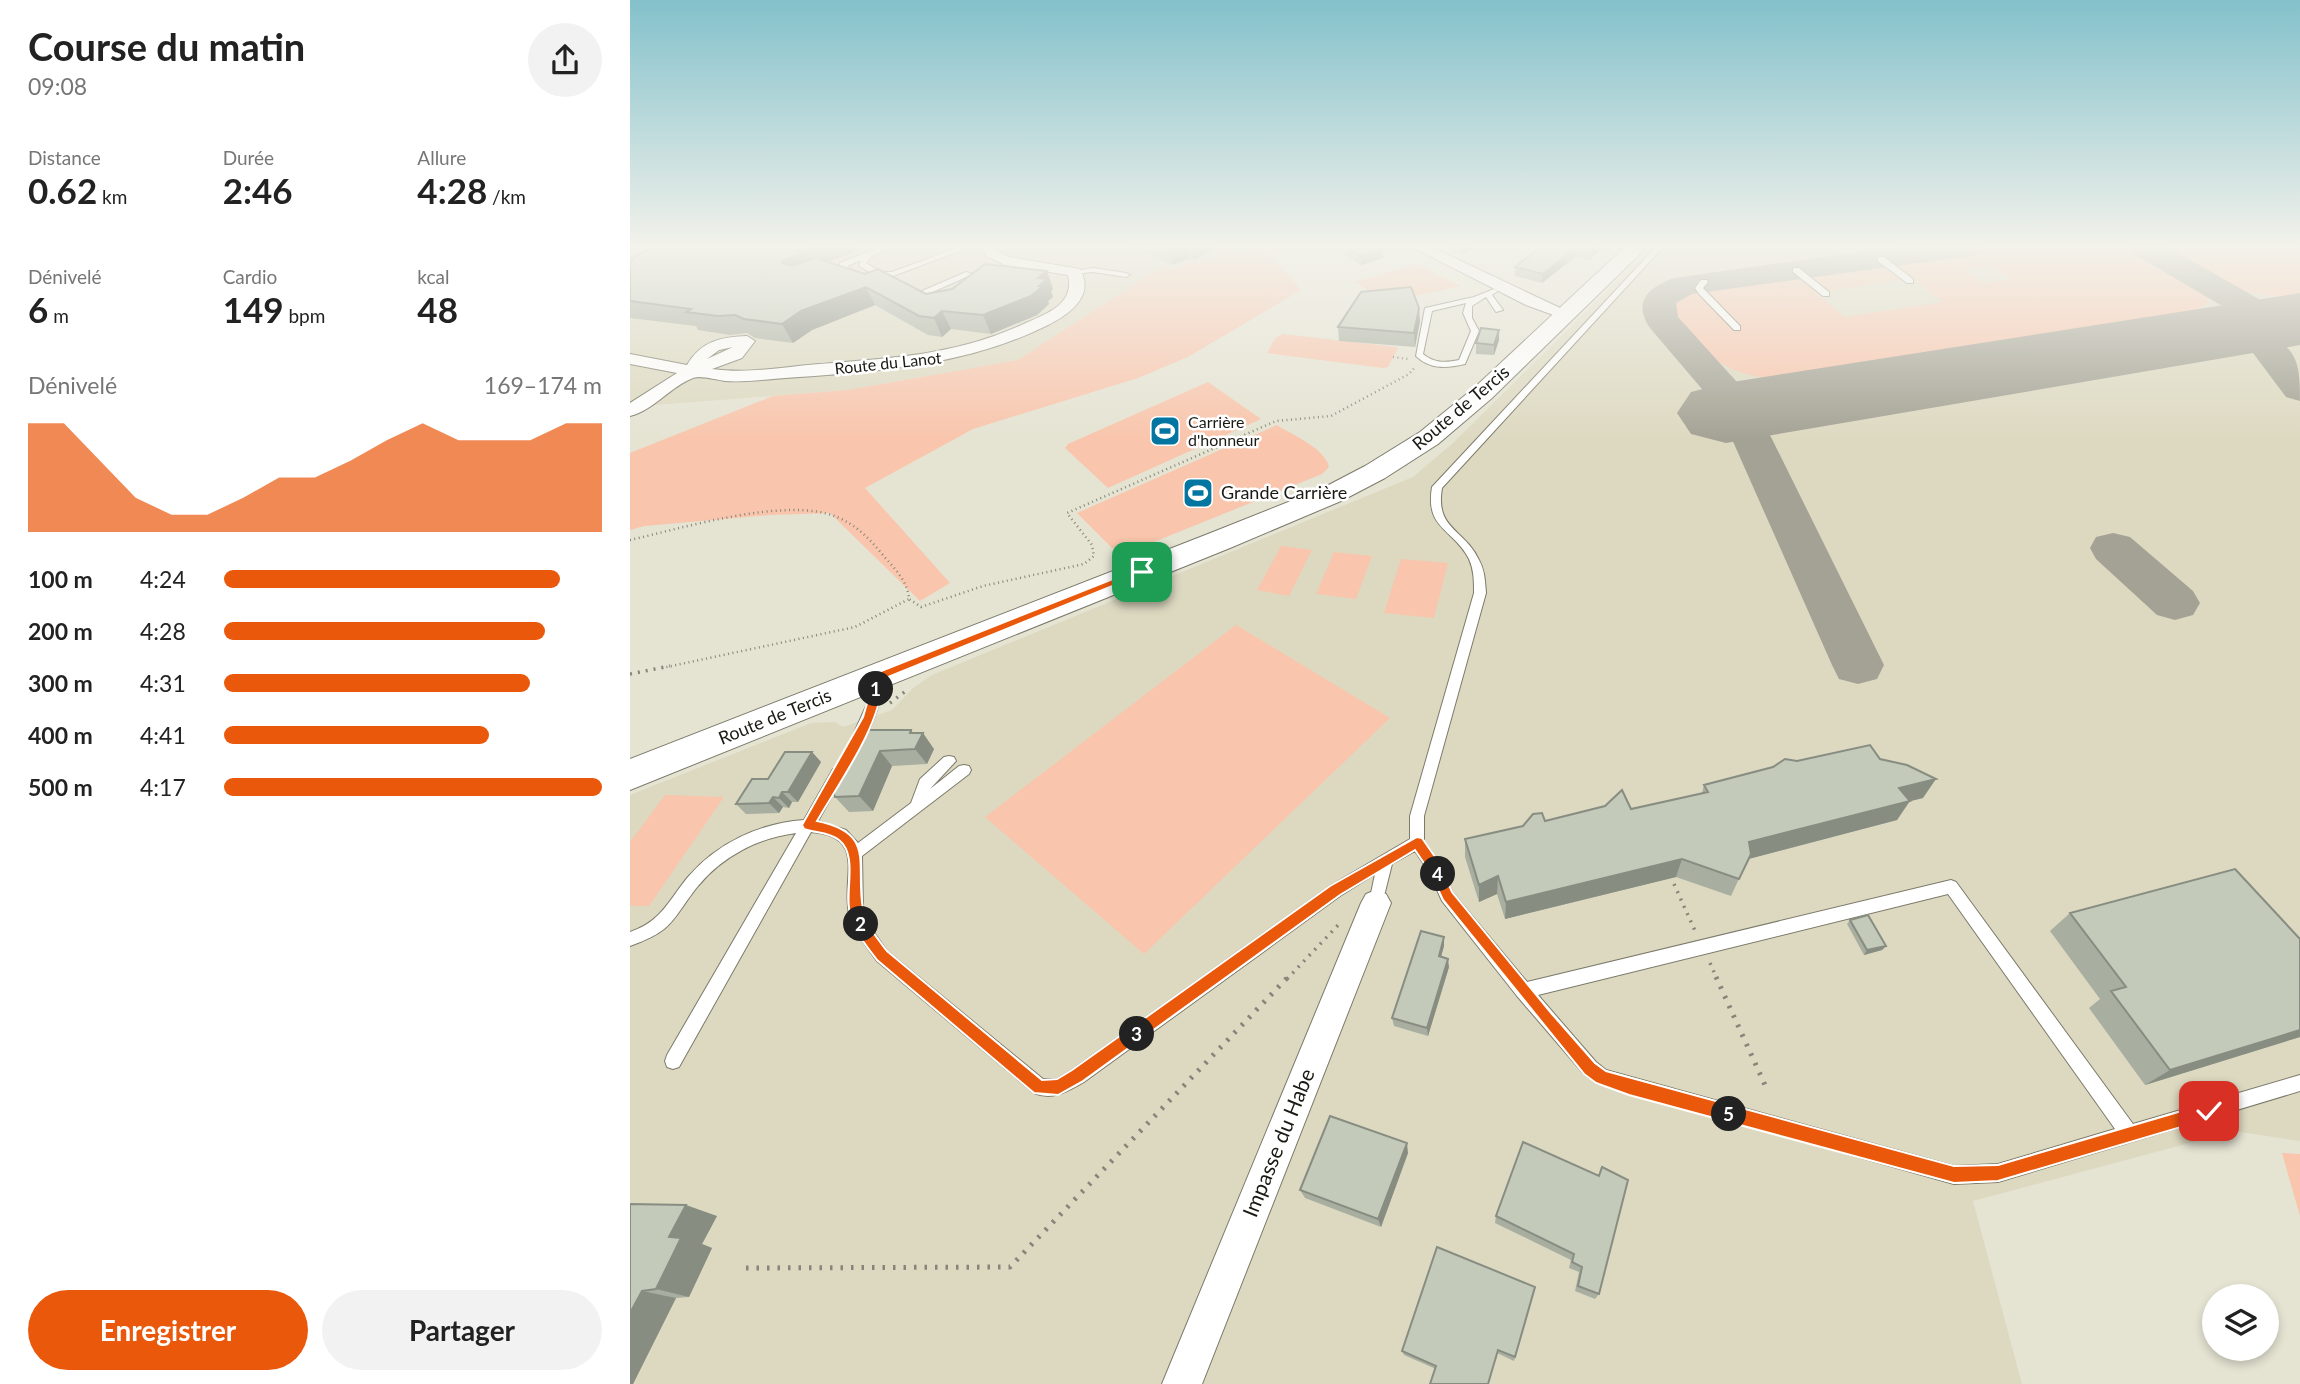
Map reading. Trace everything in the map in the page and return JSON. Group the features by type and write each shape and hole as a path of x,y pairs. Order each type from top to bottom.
{"main road":[{"name":"Route de Tercis","path":"630,775 1331,495 1375,472 1429,438 1572,311"}],"street":[{"name":"Route du Lanot","path":"630,359 737,377 898,365 959,355 1009,339 1060,311"},
{"path":"1555,311 1567,315"},
{"path":"630,411 692,371"},
{"name":"Impasse du Habe","path":"1182,1384 1361,910"}],"lane":[{"path":"1428,311 1419,354 1424,361 1438,365 1462,362 1475,331 1466,315 1467,311"},
{"path":"1601,311 1437,487 1433,499 1434,512 1470,550 1481,579 1480,593 1416,816 1417,842 1435,869 1447,896 1590,1069 1602,1077 1954,1174 1998,1173 2300,1083"},
{"path":"1720,311 1737,328"},
{"path":"673,1061 869,718 876,689 875,678"},
{"path":"916,806 925,783 949,761"},
{"path":"855,853 964,770"},
{"path":"630,939 665,923 695,880 720,855 746,839 779,828 808,825 834,830 847,838 855,853 856,909 863,930 882,956 1040,1087 1058,1087 1078,1076 1335,891 1417,842"},
{"path":"1361,910 1385,863"},
{"path":"1523,991 1951,887 2130,1135"}],"path":[{"path":"909,599 921,607 983,586 1084,564 1094,556 1092,545 1067,513 1276,421 1331,416 1409,374 1420,361 1393,357"},
{"path":"630,540 747,515 828,513 854,526 880,553 908,586 909,599"},
{"path":"630,674 855,627 909,599"},
{"path":"1674,884 1765,1084"},
{"path":"746,1268 1010,1267 1361,910"}],"shaded area":[{"path":"630,311 1094,311 1018,360 848,390 630,407"},
{"path":"1094,311 1266,311 1188,357 1138,378 973,429 865,488 950,583 920,601 830,513 770,515 644,526 630,530 630,453 773,396 848,390 1018,360"},
{"path":"1587,311 2300,311 2300,1141 2234,1131 1973,1201 2022,1384 630,1384 630,795 811,723 835,722 843,727 892,710 913,688 932,675 1413,477 1453,443"},
{"path":"1670,311 1837,311 1845,317 1887,311 2197,311 1766,378 1735,370 1710,356 1690,337"},
{"path":"1283,334 1398,348 1388,367 1383,368 1267,353 1275,338"},
{"name":"Carrière d'honneur","path":"1208,382 1261,419 1108,488 1065,448 1068,444"},
{"name":"Grande Carrière","path":"1277,425 1315,448 1329,467 1322,474 1144,546 1120,550 1112,548 1077,513"},
{"path":"1281,546 1312,550 1289,596 1257,590"},
{"path":"1334,552 1372,556 1356,599 1316,594"},
{"path":"1401,559 1448,563 1434,618 1384,613"},
{"path":"1236,625 1390,718 1144,954 985,817"},
{"path":"665,795 724,797 649,906 630,906 630,842"},
{"path":"2282,1153 2300,1154 2300,1216"}],"building":[{"path":"802,311 782,324 744,319 735,315 686,312"},
{"path":"909,311 994,311 983,315 942,311 934,318 919,316"},
{"path":"1349,311 1418,311 1414,333 1338,327"},
{"path":"1481,328 1499,330 1494,345 1476,343"},
{"path":"859,730 911,730 910,733 923,733 915,749 880,751 859,796 835,797 831,785"},
{"path":"1870,745 1880,759 1907,765 1936,779 1899,788 1910,801 1749,842 1751,854 1739,879 1682,859 1506,902 1498,876 1479,885 1465,839 1523,826 1533,814 1542,813 1545,821 1605,806 1622,790 1631,809 1708,792 1704,785 1773,767 1785,759 1797,761"},
{"path":"785,752 812,752 788,792 782,792 779,798 773,797 769,803 736,804 752,779 768,779"},
{"path":"2235,869 2300,939 2300,1030 2170,1070 2111,991 2126,987 2070,913"},
{"path":"1868,915 1886,946 1867,950 1850,920"},
{"path":"1421,931 1444,937 1439,956 1448,959 1427,1028 1392,1018"},
{"path":"1330,1116 1407,1143 1378,1219 1300,1190"},
{"path":"1523,1142 1599,1176 1602,1167 1628,1180 1599,1294 1578,1286 1582,1267 1572,1262 1574,1254 1496,1216"},
{"path":"630,1204 686,1205 669,1237 681,1238 656,1289 642,1291 630,1313"},
{"path":"1437,1247 1535,1287 1515,1357 1498,1350 1488,1384 1430,1384 1436,1366 1402,1351"}],"taxiway":[{"path":"1658,311 1662,321 1733,401 1761,406 1796,400"},
{"path":"2229,329 2259,325 2264,319 2255,311"},
{"path":"2268,349 2300,389"},
{"path":"1751,437 1858,665"},
{"path":"2113,548 2175,603"}],"runway":[{"path":"1726,413 2300,319"}],"place":[{"name":"Carrière d'honneur","path":"1165,431"},
{"name":"Grande Carrière","path":"1198,493"}],"route":[{"path":"1142,572 875,678 876,689 869,718 808,825 834,830 847,838 855,853 856,909 863,930 882,956 1040,1087 1058,1087 1078,1076 1335,891 1417,842 1435,869 1447,896 1590,1069 1602,1077 1629,1087 1954,1174 1998,1173 2209,1111"}]}
